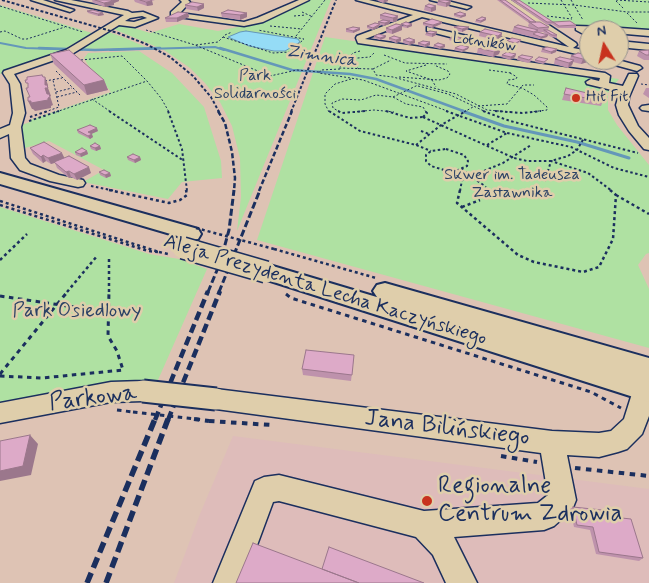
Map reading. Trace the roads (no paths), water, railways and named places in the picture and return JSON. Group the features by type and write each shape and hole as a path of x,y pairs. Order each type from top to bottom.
{"main road":[{"name":"Aleja Prezydenta Lecha Kaczyńskiego","path":"0,178 270,260 647,382"},
{"name":"Aleja Prezydenta Lecha Kaczyńskiego","path":"0,192 190,236"}],"street":[{"path":"35,0 78,12"},
{"path":"59,0 128,18 96,35 69,53 6,78 19,114 16,126 18,158 25,167 55,178 78,183"},
{"path":"184,0 186,2 174,14 174,19 193,17 244,24 260,20 305,0"},
{"path":"360,0 579,52"},
{"path":"383,5 399,0"},
{"path":"434,0 467,7"},
{"path":"506,0 579,48"},
{"path":"402,22 422,14"},
{"path":"402,22 468,39"},
{"name":"Lotników","path":"402,22 360,38 361,40 601,78"},
{"path":"629,32 649,33"},
{"path":"629,45 649,46"},
{"path":"41,78 34,68 46,61"},
{"path":"601,78 602,70"},
{"path":"621,70 632,76 646,75"},
{"path":"629,70 632,76 622,105 625,115 647,150"},
{"path":"536,81 583,80 646,75"},
{"path":"0,134 16,126"},
{"name":"Jana Bilińskiego","path":"213,410 598,445 618,440 632,426 638,414 647,382"},
{"name":"Parkowa","path":"0,413 111,392 138,401 213,410"},
{"path":"228,583 264,490 280,488 424,526 544,516 562,500 552,442"},
{"path":"424,526 443,545 462,583"}],"water":[{"path":"246,31 298,39 300,42 285,51 274,51 249,46 228,37"}],"waterway":[{"name":"Zimnica","path":"0,43 26,48 82,50"},
{"name":"Zimnica","path":"110,50 215,47 224,50"},
{"name":"Zimnica","path":"39,48 95,50 160,48"},
{"name":"Zimnica","path":"220,48 292,70 350,74 376,79 466,112"},
{"name":"Zimnica","path":"462,111 504,126 577,142 629,158"}],"railway":[{"path":"2,0 118,33 146,44 170,57 193,76 211,97 219,112"},
{"path":"291,112 336,0"},
{"path":"218,111 225,123 232,152 235,178 234,191"},
{"path":"259,191 292,111"},
{"path":"208,292 220,263 229,230 234,190"},
{"path":"219,292 260,190"},
{"path":"155,420 208,291"},
{"path":"168,420 220,291"},
{"path":"87,583 155,419"},
{"path":"106,583 168,419"}],"place":[{"name":"Hit Fit","path":"576,98"},
{"name":"Regionalne Centrum Zdrowia","path":"427,501"}],"park label":[{"name":"Park Solidarności","path":"255,86"},
{"name":"Skwer im. Tadeusza Zastawnika","path":"512,185"},
{"name":"Park Osiedlowy","path":"77,312"}]}
